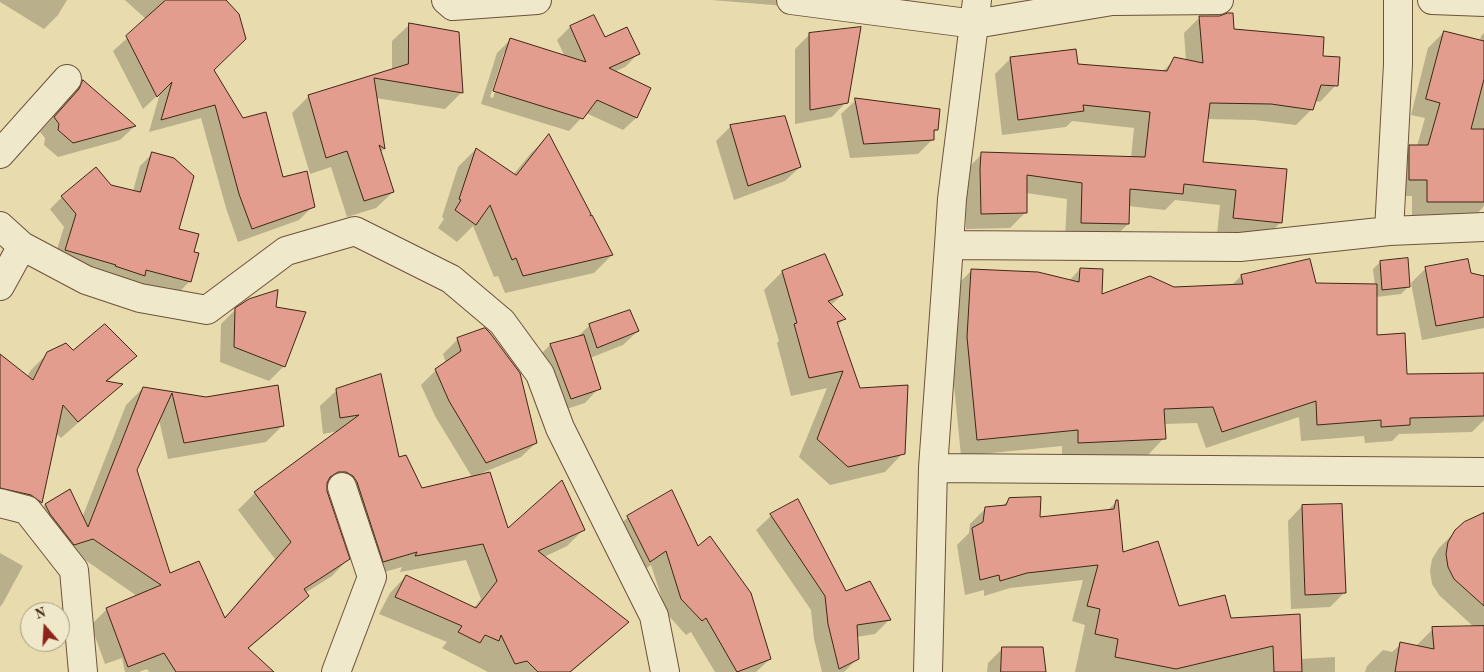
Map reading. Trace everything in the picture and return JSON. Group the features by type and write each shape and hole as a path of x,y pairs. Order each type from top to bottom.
{"street":[{"path":"446,0 453,6 537,0"},
{"path":"791,0 976,12 1112,1 1219,0"},
{"path":"1389,231 1398,64 1398,0"},
{"path":"1432,0 1484,2"},
{"path":"928,672 933,468 952,199 976,12"},
{"path":"0,154 67,79"},
{"path":"0,226 22,246 86,280 140,298 207,310 286,251 355,231 451,279 502,322 540,374 560,428 654,616 664,672"},
{"path":"949,244 1240,247 1389,231 1484,227"},
{"path":"0,286 22,246"},
{"path":"933,468 1484,472"},
{"path":"336,672 372,576 342,487"},
{"path":"0,502 27,510 74,570 83,672"}],"building":[{"path":"166,0 226,0 239,14 246,39 214,70 243,118 266,112 283,177 307,171 315,207 252,229 239,194 215,105 161,120 172,82 157,97 126,36"},
{"path":"1233,13 1234,29 1324,37 1323,56 1340,57 1338,86 1321,85 1313,110 1271,104 1210,103 1203,162 1287,169 1282,223 1233,218 1236,190 1184,184 1183,194 1130,189 1129,224 1081,223 1082,183 1027,175 1027,213 981,214 981,152 1145,157 1150,112 1083,105 1084,111 1018,120 1010,57 1076,49 1078,64 1167,71 1174,57 1203,63 1199,16 1219,16"},
{"path":"594,15 605,37 627,27 640,54 609,68 651,88 637,118 597,100 583,119 493,91 510,38 586,62 570,26"},
{"path":"409,23 459,32 463,93 374,78 385,149 379,145 394,192 364,201 347,151 326,158 308,95 408,64"},
{"path":"861,27 848,103 810,110 809,33"},
{"path":"1444,31 1484,41 1484,79 1471,129 1484,129 1484,202 1427,202 1427,180 1409,180 1409,145 1428,145 1440,103 1426,99"},
{"path":"83,80 136,126 73,143 58,130 59,124 54,117 79,89"},
{"path":"855,98 940,109 938,130 934,130 934,140 864,144"},
{"path":"785,116 801,167 748,186 730,125"},
{"path":"549,134 591,214 590,216 592,215 613,255 523,276 516,258 512,260 490,205 476,225 455,210 461,200 459,199 476,148 516,175"},
{"path":"152,152 174,158 194,176 179,229 199,234 194,252 199,253 191,282 146,270 145,276 65,250 76,214 61,196 96,167 111,185 140,192"},
{"path":"825,254 843,295 828,301 846,319 837,322 860,388 908,385 905,454 848,467 817,439 843,371 809,378 794,324 797,323 782,271"},
{"path":"1408,258 1410,287 1382,290 1380,261"},
{"path":"1310,259 1316,283 1377,284 1377,335 1405,333 1407,374 1484,373 1484,416 1410,418 1410,425 1381,427 1381,420 1317,425 1316,401 1222,432 1213,407 1164,409 1166,439 1078,443 1078,430 977,440 967,337 971,269 1038,272 1079,282 1080,268 1103,269 1102,294 1150,276 1174,287 1243,284 1241,275"},
{"path":"1468,259 1471,273 1484,276 1484,317 1436,326 1425,267"},
{"path":"278,290 276,307 306,312 285,367 234,347 235,308 249,299"},
{"path":"630,310 639,331 597,348 589,324"},
{"path":"105,324 137,356 106,381 123,384 78,422 63,405 42,503 31,495 0,488 0,354 33,380 47,352 66,343 73,350"},
{"path":"485,328 520,373 537,443 486,463 449,401 435,369 461,351 457,338"},
{"path":"584,335 601,389 571,399 550,344"},
{"path":"381,374 399,457 406,455 422,488 490,472 508,528 562,480 585,530 538,551 629,622 570,672 538,672 527,661 515,664 501,635 499,641 485,635 480,643 458,632 462,626 395,597 406,575 476,608 497,581 483,544 415,556 417,552 383,562 357,482 353,476 346,472 338,472 330,477 327,483 327,491 350,559 304,589 309,596 248,648 274,672 176,672 164,653 128,667 106,608 161,585 93,539 74,545 50,514 45,504 70,489 88,527 143,387 206,397 278,385 284,426 184,443 172,393 137,470 170,573 199,561 225,618 291,542 254,492 359,415 340,418 336,389"},
{"path":"672,490 698,546 710,536 751,593 771,659 737,672 706,618 702,621 681,599 666,551 650,562 627,516"},
{"path":"1041,497 1040,517 1114,509 1116,500 1118,500 1123,552 1158,541 1179,606 1225,595 1231,618 1300,614 1302,672 1274,672 1273,646 1176,669 1115,657 1118,639 1095,634 1100,609 1087,606 1098,565 1027,573 1000,581 999,575 980,580 972,528 983,522 985,507 1006,505 1009,498"},
{"path":"798,499 846,591 870,581 891,620 857,625 859,659 839,669 828,624 825,596 770,514"},
{"path":"1342,504 1346,593 1305,595 1302,505"},
{"path":"1484,513 1484,606 1454,579 1448,567 1446,554 1448,542 1455,530 1464,522"},
{"path":"1484,626 1484,672 1395,672 1400,642 1434,649 1432,627"},
{"path":"1002,647 1043,647 1046,672 1001,672"}]}
